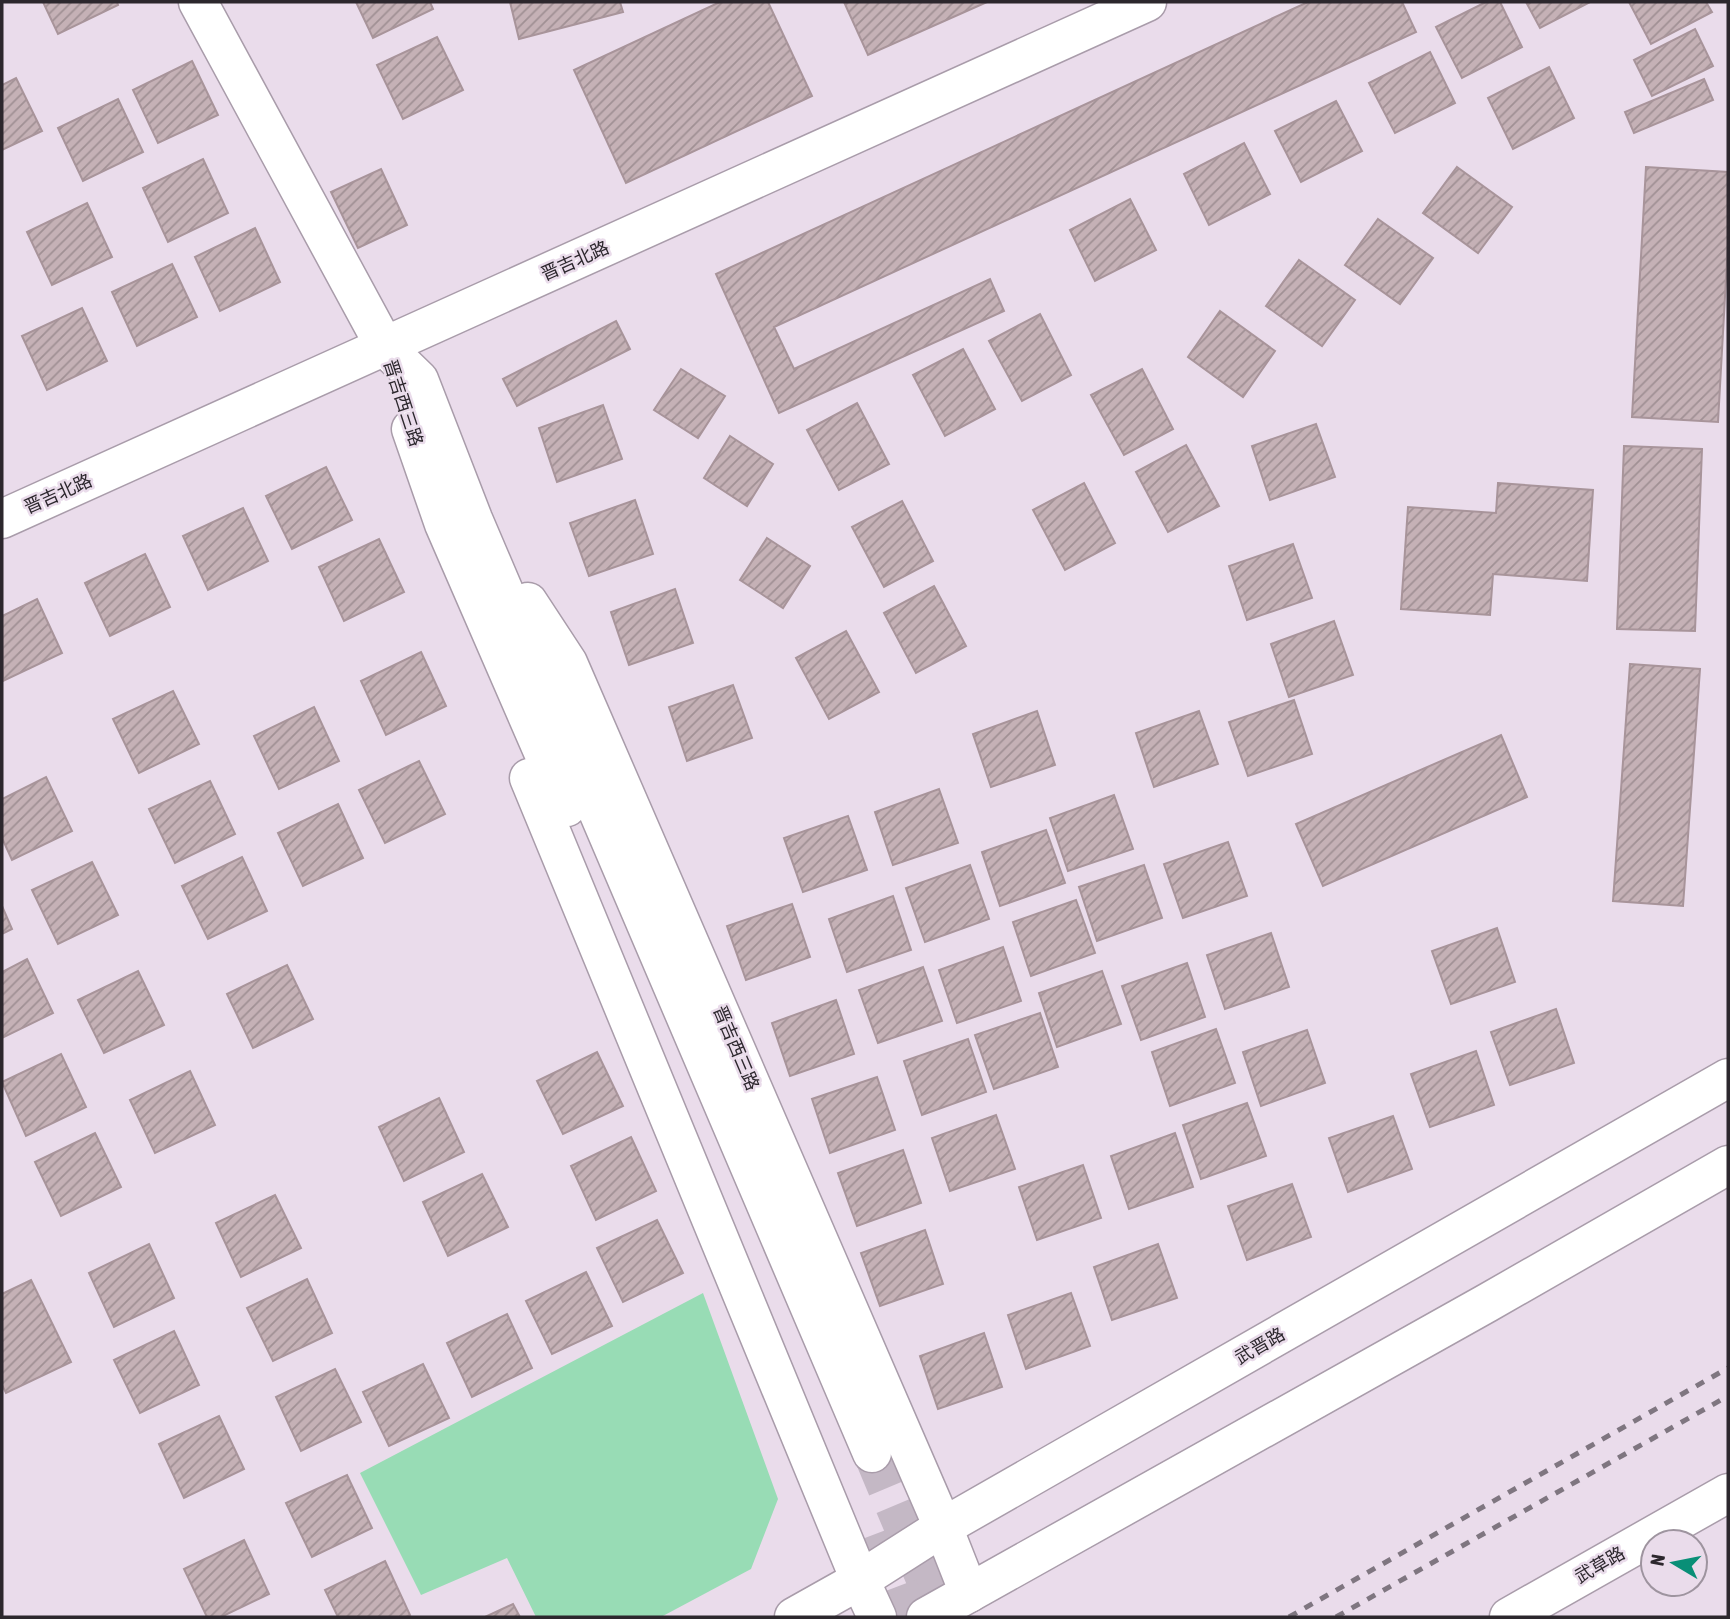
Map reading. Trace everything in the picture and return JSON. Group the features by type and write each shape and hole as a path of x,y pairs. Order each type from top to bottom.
{"street":[{"name":"晋吉西三路","path":"198,2 386,347 419,380 458,521 485,671 877,1617"},
{"name":"晋吉北路","path":"2,519 1147,2"},
{"name":"晋吉西三路","path":"458,521 862,1458"},
{"name":"晋吉西三路","path":"458,521 568,663 943,1527 969,1593"},
{"name":"武晋路","path":"794,1617 860,1580 943,1527 1728,1078"},
{"path":"926,1617 1475,1310 1728,1165"},
{"name":"武草路","path":"1509,1617 1728,1493"},
{"path":"1709,1530 1728,1519"},
{"name":"武草路","path":"1558,1617 1639,1571"}],"green space":[{"path":"703,1293 778,1499 751,1569 661,1617 536,1617 507,1558 421,1595 360,1473"}],"building":[{"path":"43,2 117,2 118,5 58,34"},
{"path":"356,2 430,2 433,9 373,38"},
{"path":"510,2 620,2 623,12 519,39"},
{"path":"720,2 768,2 812,96 626,183 574,70"},
{"path":"844,2 987,2 868,55"},
{"path":"1308,2 1402,2 1416,32 774,327 794,369 990,279 1004,311 779,413 716,274"},
{"path":"1486,2 1500,2 1522,47 1462,78 1436,27"},
{"path":"1526,2 1590,2 1540,28"},
{"path":"1629,2 1706,2 1712,12 1651,44"},
{"path":"1695,29 1713,66 1652,96 1634,60"},
{"path":"437,37 463,90 403,119 377,65"},
{"path":"1430,52 1455,103 1395,133 1369,83"},
{"path":"192,61 218,115 158,143 133,90"},
{"path":"1549,67 1574,118 1513,149 1488,98"},
{"path":"16,78 42,131 2,150 2,85"},
{"path":"1704,79 1713,100 1634,133 1625,112"},
{"path":"118,99 143,152 83,181 58,128"},
{"path":"1336,101 1362,151 1301,182 1275,131"},
{"path":"1244,143 1270,194 1209,225 1184,174"},
{"path":"203,159 228,213 168,242 143,188"},
{"path":"1457,167 1512,207 1478,253 1423,213"},
{"path":"1646,167 1728,172 1728,243 1718,422 1632,417"},
{"path":"381,169 407,225 358,248 331,192"},
{"path":"1130,199 1156,250 1095,281 1070,230"},
{"path":"87,203 112,257 52,285 27,232"},
{"path":"1378,219 1433,258 1400,304 1345,265"},
{"path":"255,228 280,282 220,311 195,257"},
{"path":"1299,260 1355,300 1322,346 1266,306"},
{"path":"172,264 197,317 137,346 112,292"},
{"path":"82,308 107,361 47,390 22,336"},
{"path":"1220,311 1275,351 1243,397 1188,357"},
{"path":"1040,314 1071,375 1022,401 989,341"},
{"path":"616,321 630,349 517,406 503,379"},
{"path":"963,349 995,409 945,436 913,375"},
{"path":"681,369 725,396 698,438 654,410"},
{"path":"1142,369 1173,429 1124,455 1091,395"},
{"path":"857,403 889,464 839,490 807,430"},
{"path":"603,405 622,459 557,482 539,428"},
{"path":"1316,424 1335,477 1270,500 1252,446"},
{"path":"730,436 773,464 747,506 704,478"},
{"path":"1186,445 1219,506 1168,532 1136,472"},
{"path":"1624,446 1702,449 1695,631 1617,629"},
{"path":"326,467 352,520 292,549 266,496"},
{"path":"1084,483 1115,543 1065,570 1033,510"},
{"path":"1498,483 1593,490 1587,581 1493,574 1490,615 1401,609 1408,507 1496,513"},
{"path":"635,500 653,554 589,576 570,523"},
{"path":"902,501 933,561 884,587 852,527"},
{"path":"243,508 268,561 208,590 183,536"},
{"path":"767,538 810,566 783,608 740,580"},
{"path":"379,539 404,592 344,621 319,567"},
{"path":"1293,544 1312,598 1247,620 1229,566"},
{"path":"145,554 170,607 110,636 85,583"},
{"path":"934,586 966,646 916,673 884,613"},
{"path":"675,589 693,643 629,665 611,612"},
{"path":"37,599 62,653 3,681 2,616"},
{"path":"1334,621 1353,675 1289,697 1271,644"},
{"path":"846,631 879,692 829,719 796,658"},
{"path":"421,652 446,706 386,735 361,681"},
{"path":"1630,664 1700,669 1683,906 1613,901"},
{"path":"733,685 752,738 687,761 669,707"},
{"path":"173,691 199,744 139,773 113,719"},
{"path":"1294,700 1312,754 1248,776 1229,722"},
{"path":"314,707 339,761 279,789 254,736"},
{"path":"1037,711 1055,765 991,787 973,734"},
{"path":"1199,711 1218,764 1154,787 1136,733"},
{"path":"1501,735 1527,797 1323,886 1296,824"},
{"path":"419,761 445,814 385,843 359,790"},
{"path":"46,777 72,831 12,860 2,838 2,799"},
{"path":"210,781 235,834 175,863 149,809"},
{"path":"939,789 958,843 893,865 875,812"},
{"path":"1114,795 1133,849 1068,871 1050,818"},
{"path":"338,804 363,858 303,886 278,833"},
{"path":"848,816 867,870 803,892 784,838"},
{"path":"1046,830 1065,883 1000,906 982,852"},
{"path":"1228,842 1247,896 1183,918 1164,864"},
{"path":"242,857 267,911 208,939 182,886"},
{"path":"92,862 118,915 58,944 32,890"},
{"path":"970,865 989,919 925,942 906,888"},
{"path":"1144,865 1162,918 1097,941 1079,887"},
{"path":"893,896 911,950 847,972 829,919"},
{"path":"1076,900 1095,953 1031,976 1013,922"},
{"path":"792,904 810,957 746,980 727,926"},
{"path":"2,906 12,929 2,934"},
{"path":"1497,928 1515,982 1451,1004 1432,951"},
{"path":"1271,933 1289,987 1225,1009 1207,955"},
{"path":"1003,947 1021,1001 957,1023 939,970"},
{"path":"27,959 53,1013 2,1038 2,972"},
{"path":"1187,963 1205,1017 1141,1040 1122,986"},
{"path":"287,965 313,1019 253,1048 227,994"},
{"path":"923,967 942,1021 878,1043 859,990"},
{"path":"138,971 164,1025 104,1053 78,1000"},
{"path":"1102,971 1121,1024 1057,1047 1039,993"},
{"path":"836,1000 854,1054 790,1076 772,1023"},
{"path":"1556,1009 1574,1063 1510,1085 1491,1032"},
{"path":"1040,1013 1058,1067 994,1089 975,1035"},
{"path":"1216,1029 1235,1083 1170,1106 1152,1052"},
{"path":"1307,1030 1325,1083 1261,1106 1243,1052"},
{"path":"968,1039 986,1092 922,1115 904,1061"},
{"path":"1476,1051 1494,1105 1430,1127 1411,1074"},
{"path":"597,1052 623,1106 563,1134 537,1081"},
{"path":"61,1054 86,1107 26,1136 2,1082"},
{"path":"190,1071 215,1125 155,1153 130,1100"},
{"path":"877,1077 895,1130 830,1153 812,1099"},
{"path":"439,1098 464,1152 404,1181 379,1127"},
{"path":"1247,1103 1266,1156 1201,1179 1183,1125"},
{"path":"996,1115 1015,1169 950,1191 932,1138"},
{"path":"1393,1116 1412,1169 1348,1192 1329,1138"},
{"path":"95,1133 121,1187 61,1216 35,1162"},
{"path":"1175,1133 1193,1187 1129,1209 1111,1156"},
{"path":"631,1137 656,1191 596,1220 571,1166"},
{"path":"903,1150 921,1203 857,1226 838,1173"},
{"path":"1083,1165 1101,1218 1037,1240 1019,1187"},
{"path":"482,1174 508,1227 448,1256 423,1202"},
{"path":"1292,1184 1311,1237 1247,1260 1228,1206"},
{"path":"275,1195 301,1248 241,1277 216,1223"},
{"path":"657,1220 683,1273 623,1302 597,1248"},
{"path":"925,1230 943,1284 880,1306 861,1253"},
{"path":"149,1244 174,1298 114,1327 89,1273"},
{"path":"1158,1244 1177,1298 1112,1320 1094,1267"},
{"path":"586,1272 612,1326 552,1354 526,1301"},
{"path":"307,1279 332,1333 273,1361 247,1308"},
{"path":"31,1280 71,1362 6,1393 2,1385 2,1294"},
{"path":"1071,1293 1090,1346 1026,1369 1008,1315"},
{"path":"507,1314 532,1368 472,1397 447,1343"},
{"path":"174,1331 199,1385 140,1413 114,1360"},
{"path":"984,1333 1002,1387 938,1409 920,1356"},
{"path":"423,1364 449,1418 389,1446 363,1392"},
{"path":"335,1369 361,1422 301,1451 276,1397"},
{"path":"219,1416 244,1469 184,1498 159,1444"},
{"path":"347,1475 372,1528 312,1557 286,1503"},
{"path":"244,1540 269,1594 221,1617 207,1617 184,1569"},
{"path":"385,1561 410,1615 338,1617 325,1590"},
{"path":"513,1604 520,1617 485,1617"}],"tunnel":[{"path":"872,1453 941,1617"},
{"path":"878,1533 900,1591 915,1617"}],"railway":[{"path":"1289,1617 1728,1368"},
{"path":"1336,1617 1728,1396"}]}
